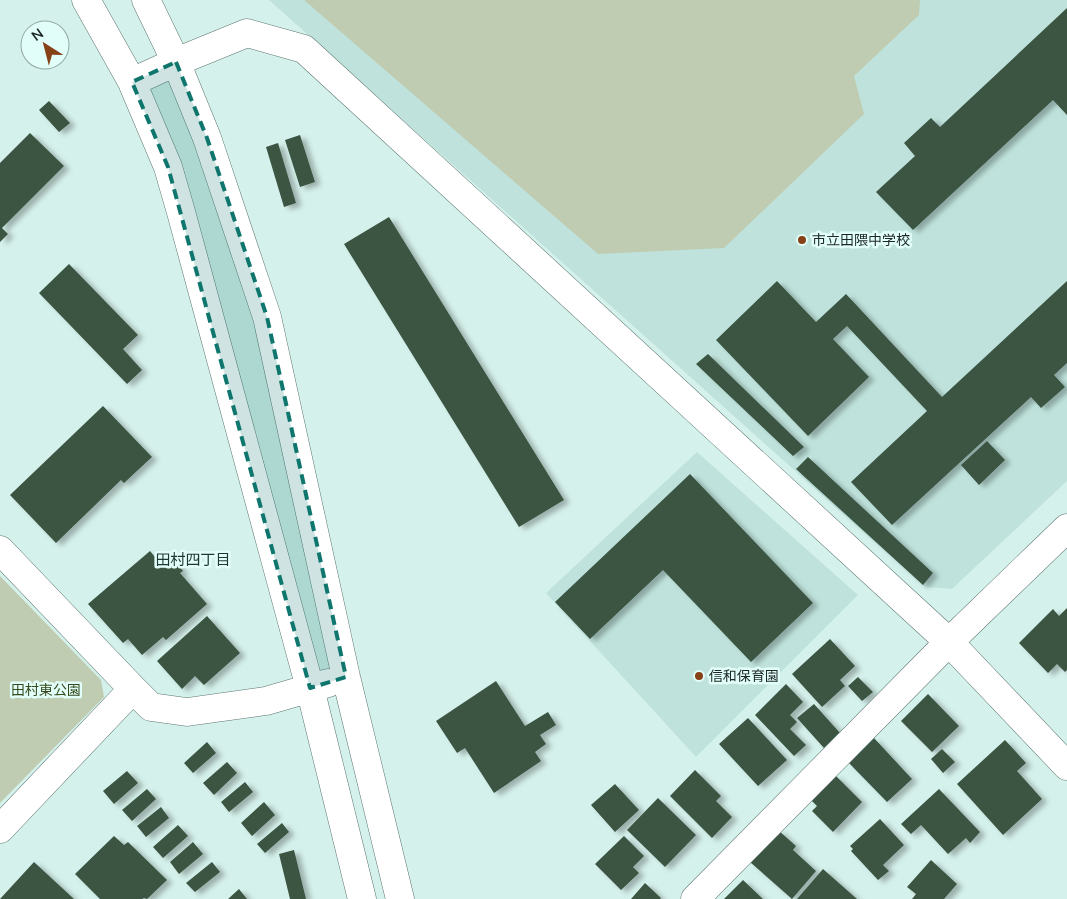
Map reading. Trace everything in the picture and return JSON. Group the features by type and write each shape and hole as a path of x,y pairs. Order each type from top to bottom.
{"street":[{"path":"86,0 132,82 168,167 310,688 362,899"},
{"path":"146,0 176,62 208,138 267,317 346,677 400,899"},
{"path":"132,82 247,33 304,49 949,642 1067,766"},
{"path":"695,899 949,642 1067,528"},
{"path":"0,550 151,707 187,712 266,701 346,677"},
{"path":"0,829 133,689"}],"highlighted area":[{"path":"176,62 207,138 267,317 346,677 310,688 168,167 132,82"}],"shaded area":[{"name":"市立田隈中学校","path":"269,0 1067,0 1067,481 952,589 925,587"},
{"name":"信和保育園","path":"697,452 858,595 696,757 546,593"}],"green space":[{"path":"304,0 920,0 919,15 854,76 864,114 724,248 598,254"},
{"name":"田村東公園","path":"0,576 101,680 104,697 0,803"}],"building":[{"path":"1067,8 1067,115 1053,100 913,230 876,192 915,156 904,143 931,118 940,127"},
{"path":"49,101 70,123 59,132 39,110"},
{"path":"30,133 64,166 2,228 8,234 0,242 0,163"},
{"path":"300,135 315,182 300,187 285,140"},
{"path":"278,143 296,203 284,207 266,147"},
{"path":"389,217 564,500 519,527 344,244"},
{"path":"69,264 138,335 123,349 142,370 127,384 39,293"},
{"path":"777,281 816,322 846,294 942,397 1067,281 1067,363 1054,375 1065,387 1041,408 1031,397 892,525 851,482 927,411 847,326 833,339 869,377 808,436 716,340"},
{"path":"708,354 804,447 793,456 696,364"},
{"path":"103,406 152,457 124,483 121,480 56,543 10,495"},
{"path":"987,441 1005,460 979,485 961,465"},
{"path":"808,457 933,573 923,585 796,469"},
{"path":"690,474 813,603 751,662 663,570 590,639 555,602"},
{"path":"150,551 160,563 170,555 183,571 180,573 207,604 166,640 163,637 142,655 128,639 123,643 88,604"},
{"path":"1067,608 1067,670 1065,672 1057,664 1048,673 1019,643 1053,609 1059,616"},
{"path":"207,616 240,653 204,685 195,676 182,689 157,661"},
{"path":"830,639 855,666 840,680 845,686 822,707 792,674"},
{"path":"858,677 873,692 862,701 848,686"},
{"path":"496,681 525,726 548,712 556,725 540,735 546,744 535,752 541,761 494,793 465,748 457,753 436,721"},
{"path":"786,684 803,702 790,715 797,722 790,729 806,745 794,756 755,715"},
{"path":"928,694 959,726 932,752 901,721"},
{"path":"814,704 840,733 824,748 797,718"},
{"path":"748,718 787,760 758,786 719,744"},
{"path":"874,738 912,779 887,802 848,762"},
{"path":"1005,740 1026,763 1017,771 1042,799 1003,835 957,784"},
{"path":"207,742 216,753 193,773 184,763"},
{"path":"942,749 955,762 943,773 931,759"},
{"path":"227,762 237,773 214,795 203,783"},
{"path":"695,770 721,796 716,801 732,817 712,838 670,796"},
{"path":"127,771 138,783 114,804 103,791"},
{"path":"835,775 862,802 833,832 812,811 817,806 811,800"},
{"path":"245,782 253,792 229,812 221,802"},
{"path":"615,784 639,810 615,832 591,805"},
{"path":"147,789 156,799 132,821 122,810"},
{"path":"939,789 980,832 970,843 966,838 948,854 921,825 911,834 901,824"},
{"path":"658,798 696,835 665,867 627,830"},
{"path":"264,802 275,815 252,836 241,823"},
{"path":"161,807 169,818 146,837 137,826"},
{"path":"880,819 904,845 883,865 889,871 878,880 851,851 853,849 850,846"},
{"path":"282,823 289,832 265,853 257,844"},
{"path":"178,825 188,836 163,858 153,847"},
{"path":"778,830 796,846 793,850 816,871 792,899 750,862"},
{"path":"114,836 124,845 128,842 167,880 147,899 100,899 75,874"},
{"path":"624,836 644,856 633,867 639,873 621,890 595,864"},
{"path":"193,842 203,854 179,874 170,862"},
{"path":"294,850 306,899 290,899 279,854"},
{"path":"931,860 957,884 944,899 912,899 916,894 907,887"},
{"path":"34,862 74,899 0,899"},
{"path":"212,862 220,872 195,892 186,883"},
{"path":"823,869 857,899 797,899"},
{"path":"743,880 763,899 724,899"},
{"path":"645,883 661,898 660,899 631,899"},
{"path":"239,889 247,899 228,899"}],"place":[{"name":"市立田隈中学校","path":"802,240"},
{"name":"信和保育園","path":"699,676"}],"district":[{"name":"田村四丁目","path":"193,560"}]}
